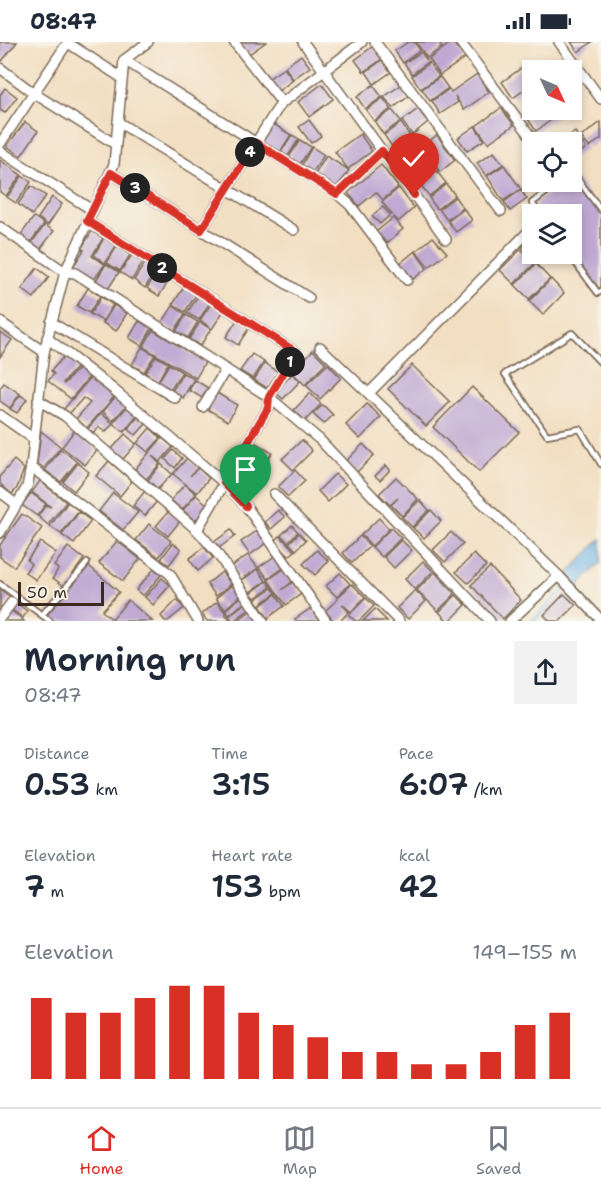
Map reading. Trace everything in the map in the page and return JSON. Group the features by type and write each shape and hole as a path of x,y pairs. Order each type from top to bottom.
{"street":[{"path":"0,144 68,42 122,78"},
{"path":"0,532 27,487 44,352 65,272 114,164 124,60 148,42"},
{"path":"234,42 282,103"},
{"path":"303,42 446,239"},
{"path":"201,230 282,103 362,42"},
{"path":"375,42 501,211"},
{"path":"460,42 528,132"},
{"path":"559,42 601,99"},
{"path":"124,60 337,194 350,205 407,280"},
{"path":"0,68 34,93 115,144"},
{"path":"118,122 294,230"},
{"path":"0,151 92,210"},
{"path":"337,194 382,151"},
{"path":"111,173 309,298"},
{"path":"87,221 296,352 269,397 268,408 197,530"},
{"path":"0,227 65,272 75,273 269,397 320,440 490,621"},
{"path":"369,393 522,238"},
{"path":"0,322 44,352"},
{"path":"51,322 175,398"},
{"path":"47,338 113,389 224,483 246,506 327,621"},
{"path":"320,347 559,576 601,620"},
{"path":"203,407 226,369"},
{"path":"38,400 65,416 197,530 217,553 263,621"},
{"path":"0,415 34,439"},
{"path":"31,467 170,574 198,621"},
{"path":"0,492 16,504"},
{"path":"274,494 399,621"},
{"path":"510,621 559,576"},
{"path":"0,618 12,602"}],"lane":[{"path":"582,184 601,210"},
{"path":"533,204 547,192"},
{"path":"576,264 598,293 601,291"},
{"path":"601,363 572,333 505,374 547,435 580,429 601,464"},
{"path":"42,615 87,563"},
{"path":"0,584 50,621"}],"water":[{"path":"601,539 601,563 577,587 566,576"}],"building":[{"path":"0,42 17,42 2,61 0,59"},
{"path":"240,42 266,42 249,54"},
{"path":"408,42 414,42 420,50 403,63 395,51"},
{"path":"416,42 438,42 442,47 427,58"},
{"path":"452,42 465,58 440,75 429,59"},
{"path":"571,42 592,42 578,52"},
{"path":"373,46 382,59 364,72 355,60"},
{"path":"421,52 428,62 412,74 404,63"},
{"path":"301,55 310,67 293,79 285,67"},
{"path":"382,60 391,72 374,84 366,72"},
{"path":"429,63 439,76 421,89 412,76"},
{"path":"284,68 293,80 277,92 268,79"},
{"path":"522,68 522,91 513,98 502,82"},
{"path":"477,74 489,92 464,110 455,96 458,102 440,114 432,101 449,89 451,92"},
{"path":"440,77 448,88 430,101 422,89"},
{"path":"322,84 333,99 309,117 298,102"},
{"path":"373,85 382,97 365,109 357,97"},
{"path":"401,85 409,96 393,108 384,97"},
{"path":"5,88 17,97 5,113 0,110 0,95"},
{"path":"383,98 391,109 374,121 366,110"},
{"path":"501,108 514,125 488,143 476,126"},
{"path":"418,109 428,122 412,135 402,121"},
{"path":"392,110 401,121 383,134 375,122"},
{"path":"309,120 321,136 311,143 299,127"},
{"path":"529,120 551,120 536,131"},
{"path":"25,122 38,131 21,156 7,146"},
{"path":"601,122 601,139 589,147 582,136"},
{"path":"272,123 291,135 280,152 261,140"},
{"path":"401,123 410,136 393,148 384,135"},
{"path":"475,126 484,140 467,151 458,138"},
{"path":"360,134 372,151 348,169 335,152"},
{"path":"292,135 299,139 288,156 281,152"},
{"path":"437,135 455,160 440,172 430,159 428,160 446,183 429,196 412,173 419,168 412,172 403,161"},
{"path":"300,140 311,147 300,164 289,157"},
{"path":"312,147 324,155 313,172 302,165"},
{"path":"494,152 503,164 486,176 477,163"},
{"path":"326,156 349,170 336,187 315,174"},
{"path":"0,160 21,175 6,196 0,192"},
{"path":"381,165 398,187 383,200 376,192 359,206 348,193"},
{"path":"504,165 521,189 503,201 487,176"},
{"path":"22,176 31,182 16,203 7,197"},
{"path":"446,184 455,195 437,209 429,198"},
{"path":"31,186 46,196 32,215 18,204"},
{"path":"582,187 601,213 601,287 597,290 578,264 582,264 582,204 534,204 550,192 582,192"},
{"path":"399,188 414,208 398,222 382,202"},
{"path":"521,190 527,199 510,211 504,202"},
{"path":"52,197 62,204 48,225 38,218"},
{"path":"455,197 463,208 447,220 439,209"},
{"path":"383,207 390,215 380,224 372,216"},
{"path":"464,209 472,220 456,232 448,221"},
{"path":"34,217 44,224 29,244 19,237"},
{"path":"393,218 403,229 387,243 376,232"},
{"path":"45,225 54,231 39,251 30,245"},
{"path":"92,231 103,238 92,256 105,264 93,281 72,268 84,250 81,249"},
{"path":"433,237 447,253 429,267 416,251"},
{"path":"104,238 116,246 105,263 94,255"},
{"path":"117,246 130,255 120,271 107,263"},
{"path":"521,249 522,264 534,264 514,284 500,270"},
{"path":"415,251 427,268 412,280 399,264"},
{"path":"132,255 143,262 132,280 120,272"},
{"path":"145,263 156,271 145,288 134,280"},
{"path":"106,264 119,272 108,289 95,282"},
{"path":"536,264 550,279 529,299 515,285"},
{"path":"37,268 49,277 34,298 22,289"},
{"path":"158,271 170,279 159,296 147,288"},
{"path":"551,279 564,293 543,315 529,301"},
{"path":"184,287 196,295 185,312 173,304"},
{"path":"88,288 100,296 89,313 77,306"},
{"path":"198,296 209,304 199,320 187,313"},
{"path":"101,297 113,305 103,321 90,314"},
{"path":"211,304 223,312 212,329 200,320"},
{"path":"114,305 127,313 116,331 103,323"},
{"path":"173,306 185,314 175,331 162,323"},
{"path":"186,315 198,322 188,338 176,331"},
{"path":"237,320 249,328 238,345 226,337"},
{"path":"139,321 152,328 142,346 129,338"},
{"path":"200,322 211,329 200,346 189,339"},
{"path":"153,330 205,362 196,378 143,347"},
{"path":"0,332 12,340 0,357"},
{"path":"142,347 155,355 144,372 132,365"},
{"path":"313,350 326,363 305,385 292,372"},
{"path":"252,354 264,362 253,379 240,371"},
{"path":"64,356 77,367 64,384 79,368 89,377 71,399 48,381 54,374 51,371"},
{"path":"156,356 168,363 158,381 145,373"},
{"path":"265,363 278,372 267,388 254,380"},
{"path":"169,364 182,372 171,389 158,382"},
{"path":"328,364 341,378 320,399 306,385"},
{"path":"412,365 450,402 426,426 388,389"},
{"path":"183,373 194,379 183,398 172,391"},
{"path":"292,374 300,381 283,399 275,392"},
{"path":"91,377 114,397 86,429 75,420 90,403 83,398 69,414 63,410"},
{"path":"195,380 208,388 202,398 189,390"},
{"path":"4,383 20,394 10,408 0,401 0,388"},
{"path":"472,387 519,432 479,472 433,427"},
{"path":"217,393 237,405 228,421 207,409"},
{"path":"310,393 321,404 305,421 294,410"},
{"path":"20,395 27,399 17,413 10,409"},
{"path":"115,397 126,406 113,421 103,412"},
{"path":"367,404 381,417 360,439 346,425"},
{"path":"323,405 333,415 324,424 313,414"},
{"path":"127,407 137,416 124,432 113,423"},
{"path":"101,413 113,424 105,432 99,427 92,435 87,430"},
{"path":"138,417 146,424 136,435 128,429"},
{"path":"150,428 161,438 148,452 137,443"},
{"path":"41,431 61,447 44,468 37,463"},
{"path":"74,431 97,450 85,465 62,447"},
{"path":"125,434 136,444 123,459 111,450"},
{"path":"162,438 173,447 160,462 152,456 160,464 146,479 135,469"},
{"path":"302,440 312,451 293,470 282,459"},
{"path":"256,443 272,453 258,476 243,467"},
{"path":"363,444 374,455 356,473 345,462"},
{"path":"61,449 77,462 61,482 45,470"},
{"path":"173,450 182,458 175,468 165,459"},
{"path":"187,458 198,467 190,476 198,468 209,478 197,493 173,474"},
{"path":"14,460 24,469 17,488 12,494 0,484 0,476"},
{"path":"109,461 132,481 120,496 96,476"},
{"path":"78,463 89,472 74,491 63,482"},
{"path":"161,464 172,474 158,489 148,480"},
{"path":"386,465 390,470 380,480 375,476"},
{"path":"295,470 305,481 288,497 278,487"},
{"path":"335,474 346,484 328,502 318,491"},
{"path":"396,477 418,499 402,516 391,505 398,498 390,505 379,494"},
{"path":"40,481 66,502 48,525 38,516 46,505 51,507 32,492"},
{"path":"185,484 196,494 182,510 171,500"},
{"path":"145,491 157,501 145,516 133,506"},
{"path":"31,493 46,504 37,516 22,505"},
{"path":"113,493 138,512 123,530 99,511"},
{"path":"196,495 208,505 195,521 183,510"},
{"path":"420,500 429,510 412,527 402,517"},
{"path":"68,502 79,511 61,534 50,526"},
{"path":"278,510 285,517 271,529 265,522"},
{"path":"431,510 441,521 424,538 413,528"},
{"path":"169,511 180,521 168,536 156,526"},
{"path":"79,512 91,521 74,544 62,535"},
{"path":"22,514 42,528 14,567 0,557 0,545"},
{"path":"379,518 389,529 372,546 361,535"},
{"path":"149,524 171,541 159,557 136,540"},
{"path":"292,525 298,532 288,542 281,535"},
{"path":"391,528 401,538 382,557 372,547"},
{"path":"231,530 235,536 219,548 214,542"},
{"path":"257,531 266,543 250,555 241,542"},
{"path":"451,532 463,544 445,562 433,550"},
{"path":"299,533 306,540 296,550 289,543"},
{"path":"280,536 295,551 289,556 274,542"},
{"path":"360,536 370,546 352,563 343,553"},
{"path":"401,540 412,550 394,568 384,557"},
{"path":"117,541 140,559 123,581 99,563"},
{"path":"40,542 56,553 36,580 25,572 31,564 27,560"},
{"path":"173,543 181,549 169,565 161,559"},
{"path":"68,547 84,559 64,586 53,578 58,569 54,566"},
{"path":"204,547 213,558 198,571 189,559"},
{"path":"317,550 329,561 315,575 303,564"},
{"path":"474,554 486,566 468,583 456,572"},
{"path":"248,555 258,568 241,580 232,566"},
{"path":"275,556 283,568 268,579 259,567"},
{"path":"423,561 433,571 415,590 405,579"},
{"path":"89,566 119,592 102,611 112,619 128,600 152,621 54,621 47,615"},
{"path":"490,567 521,600 503,619 471,585"},
{"path":"154,569 161,575 143,596 136,590"},
{"path":"258,569 266,581 250,592 241,581"},
{"path":"284,569 293,581 282,590 293,582 301,594 286,605 268,580"},
{"path":"222,572 231,584 216,596 207,584"},
{"path":"435,572 455,594 438,611 417,590"},
{"path":"340,573 350,584 337,597 326,586"},
{"path":"162,578 170,585 153,605 145,597"},
{"path":"267,581 271,587 255,598 251,593"},
{"path":"352,584 365,597 351,612 342,604 349,612 340,621 334,621 325,611"},
{"path":"232,585 240,596 225,609 216,598"},
{"path":"272,588 276,593 259,605 255,600"},
{"path":"0,590 11,598 0,612"},
{"path":"415,590 426,601 408,619 397,608"},
{"path":"276,594 284,606 268,618 260,606"},
{"path":"564,594 576,605 560,621 550,621 544,615"},
{"path":"456,595 466,605 448,621 439,612"},
{"path":"241,597 245,602 229,615 225,610"},
{"path":"366,598 374,606 359,621 355,621 349,615"},
{"path":"177,600 184,608 165,621 161,616"},
{"path":"15,602 27,611 23,618 10,608"},
{"path":"217,602 231,620 207,621 202,614"},
{"path":"245,603 250,609 233,621 229,616"},
{"path":"311,608 320,619 296,621 295,619"},
{"path":"9,609 24,621 7,621 3,618"},
{"path":"375,609 387,621 363,621"},
{"path":"250,611 258,621 237,621"}],"waterway":[{"path":"533,621 575,578"}],"route":[{"path":"246,506 224,483 268,408 269,397 296,352 87,221 111,173 201,230 256,143 337,194 382,151 414,195"}]}
